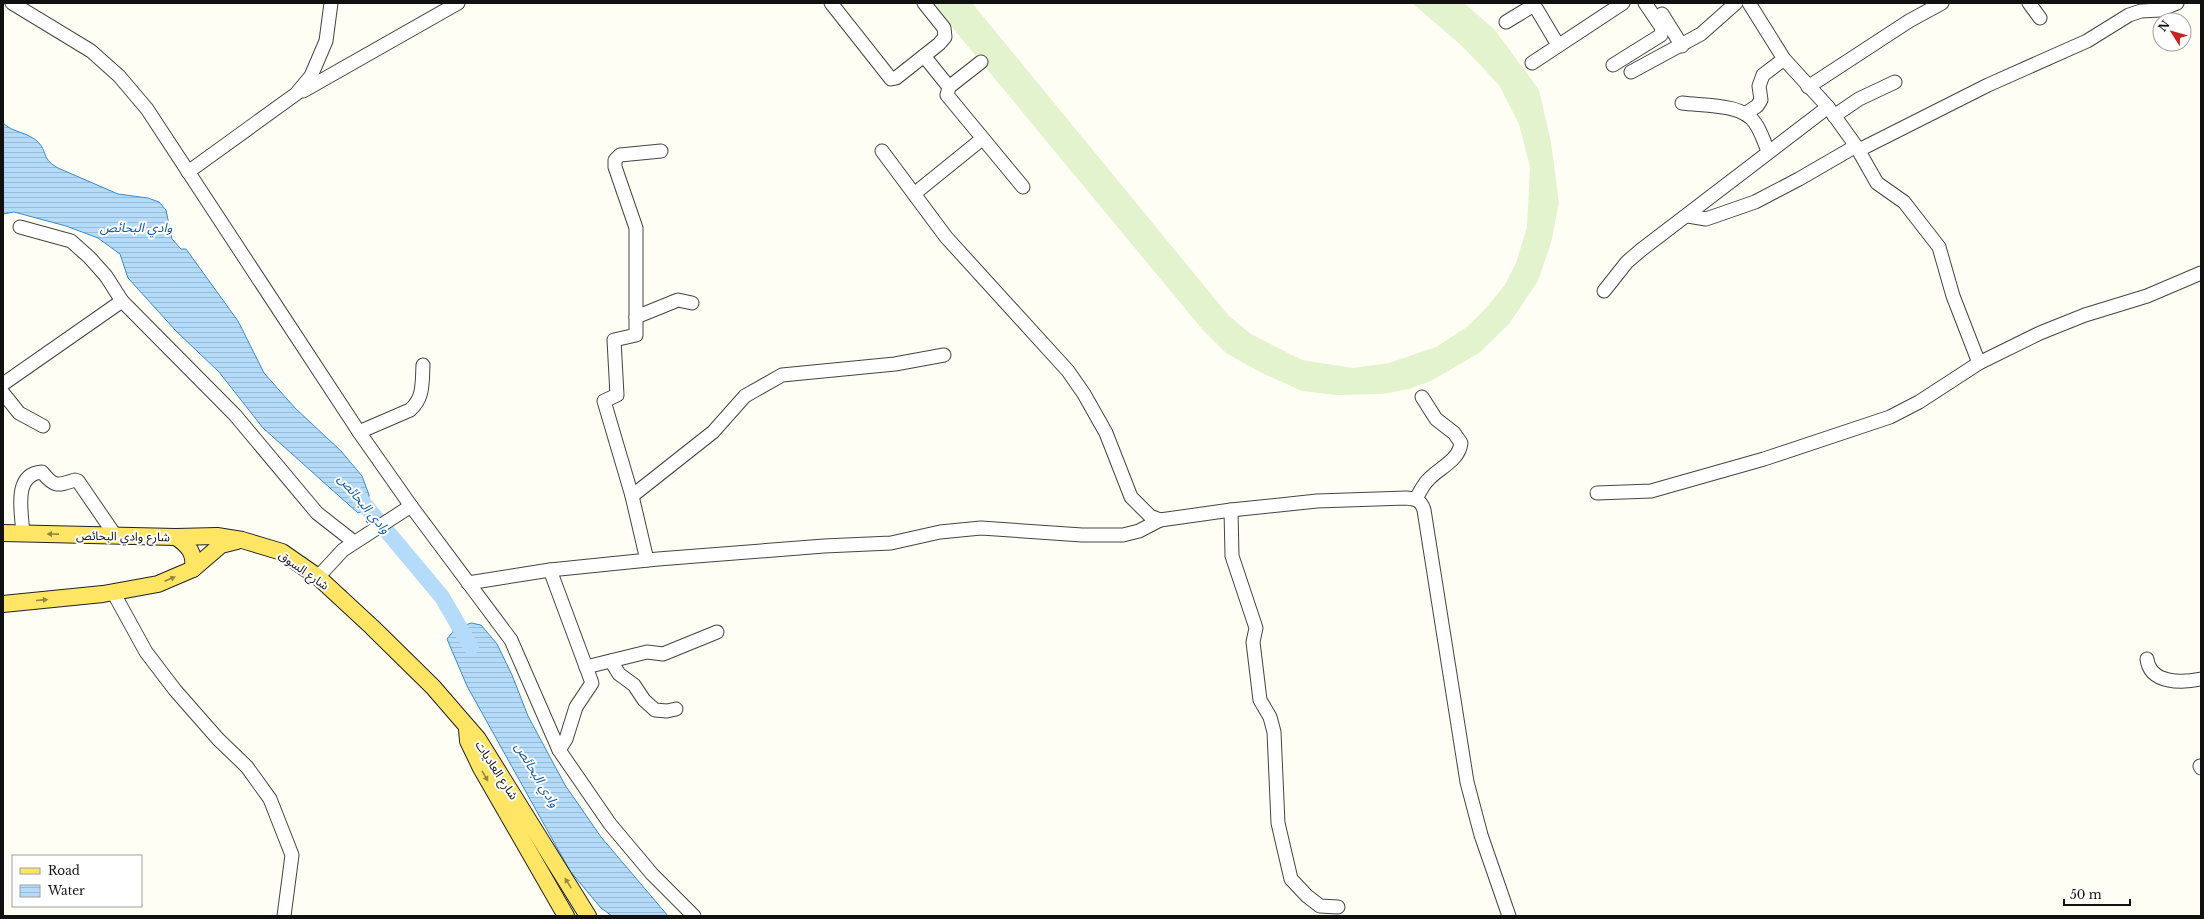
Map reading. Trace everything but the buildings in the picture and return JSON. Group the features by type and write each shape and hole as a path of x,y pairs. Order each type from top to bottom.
{"main road":[{"name":"شارع وادي البحائص","path":"3,533 176,537 217,536 242,540"},
{"path":"176,537 187,545 193,553 193,569"},
{"name":"شارع السوق","path":"3,604 113,592 158,584 193,569 220,545 242,540 282,552 318,577 434,687 466,727"},
{"name":"شارع العاديات","path":"466,727 468,741 481,768 566,916"},
{"name":"شارع العاديات","path":"466,727 482,744 588,916"}],"street":[{"path":"12,3 91,51 106,63 147,109 359,432 410,506 511,640 559,750 610,824 652,874 694,916"},
{"path":"296,94 311,76 320,58 326,41 331,3"},
{"path":"188,172 296,94 458,3"},
{"path":"831,3 888,78 896,78 943,41 945,32 942,24 924,3"},
{"path":"1532,63 1623,3"},
{"path":"1613,65 1661,35 1663,32 1662,28 1645,3"},
{"path":"1655,3 1682,46"},
{"path":"1631,72 1682,46 1710,28 1736,3"},
{"path":"1749,3 1784,59 1831,112 1857,148 1877,183 1904,202 1939,247 1953,296 1979,363"},
{"path":"1808,87 1909,21 1942,3"},
{"path":"2029,3 2040,18"},
{"path":"1688,216 1706,219 1755,202 1857,148 1988,85 2087,41 2129,15 2167,8 2177,3"},
{"path":"1506,22 1533,4 1558,45"},
{"path":"924,56 949,87"},
{"path":"1745,114 1756,106 1761,100 1759,86 1763,75 1784,59"},
{"path":"981,62 949,87 947,95 982,140 1023,187"},
{"path":"1604,291 1615,276 1636,254 1688,216 1768,151 1831,112 1895,82"},
{"path":"1682,103 1724,108 1745,114 1756,123 1768,151"},
{"path":"914,194 982,140"},
{"path":"647,560 632,496 604,401 617,395 614,340 636,335 636,228 615,167 615,160 620,155 661,151"},
{"path":"882,151 946,237 1068,371 1084,394 1106,433 1130,497 1150,516 1160,520"},
{"path":"20,227 71,241 90,257 106,276 122,301 235,415 317,512 354,542"},
{"path":"1597,493 1651,491 1764,459 1890,417 1919,402 1979,363 2040,333 2085,315 2147,296 2201,273"},
{"path":"636,317 678,300 692,303"},
{"path":"3,384 122,301"},
{"path":"632,496 713,432 745,396 782,375 895,364 944,355"},
{"path":"359,432 410,410 416,404 421,395 423,365"},
{"path":"3,393 19,413 42,426"},
{"path":"1416,499 1430,478 1452,460 1460,449 1461,443 1454,433 1436,419 1422,397"},
{"path":"24,534 20,496 24,482 37,472 42,472 51,483 56,485 75,480 78,481 115,535"},
{"path":"468,583 550,570 647,560 824,546 891,543 940,532 981,528 1082,535 1123,535 1139,531 1160,520 1231,510 1316,501 1416,499 1423,506 1424,510 1467,782 1479,828 1509,916"},
{"path":"318,577 343,550 410,506"},
{"path":"1231,510 1232,556 1256,628 1253,642 1260,700 1270,717 1274,732 1278,823 1291,879 1307,896 1320,906 1338,907"},
{"path":"550,570 592,683 576,707 566,739 559,750"},
{"path":"113,592 146,652 170,684 218,739 247,767 270,799 292,854 284,916"},
{"path":"586,667 611,662 625,656 647,652 663,654 717,632"},
{"path":"2147,659 2150,669 2162,678 2182,681 2201,679"},
{"path":"611,662 619,674 634,685 644,700 655,710 676,710"}],"green space":[{"path":"932,3 972,3 1229,316 1251,334 1302,360 1353,368 1389,363 1436,347 1467,327 1486,308 1504,286 1516,263 1527,227 1530,167 1519,124 1499,85 1462,46 1412,3 1464,3 1495,30 1539,90 1551,142 1559,203 1551,243 1538,281 1509,324 1479,353 1431,381 1409,389 1382,394 1336,395 1302,391 1260,372 1226,353 1202,329"}],"water":[{"name":"وادي البحائص","path":"3,123 11,129 35,139 42,147 47,159 58,168 118,194 148,198 159,202 166,210 172,239 181,249 186,249 238,321 264,373 295,408 341,451 362,476 369,495 368,509 358,513 263,428 219,372 176,331 128,278 120,254 98,238 66,226 14,212 3,214"},
{"name":"وادي البحائص","path":"471,623 481,625 497,644 512,675 528,716 565,785 601,837 668,916 612,916 601,908 570,871 467,686 447,639 455,629"}],"waterway":[{"name":"وادي البحائص","path":"355,493 442,597 471,647"}]}
